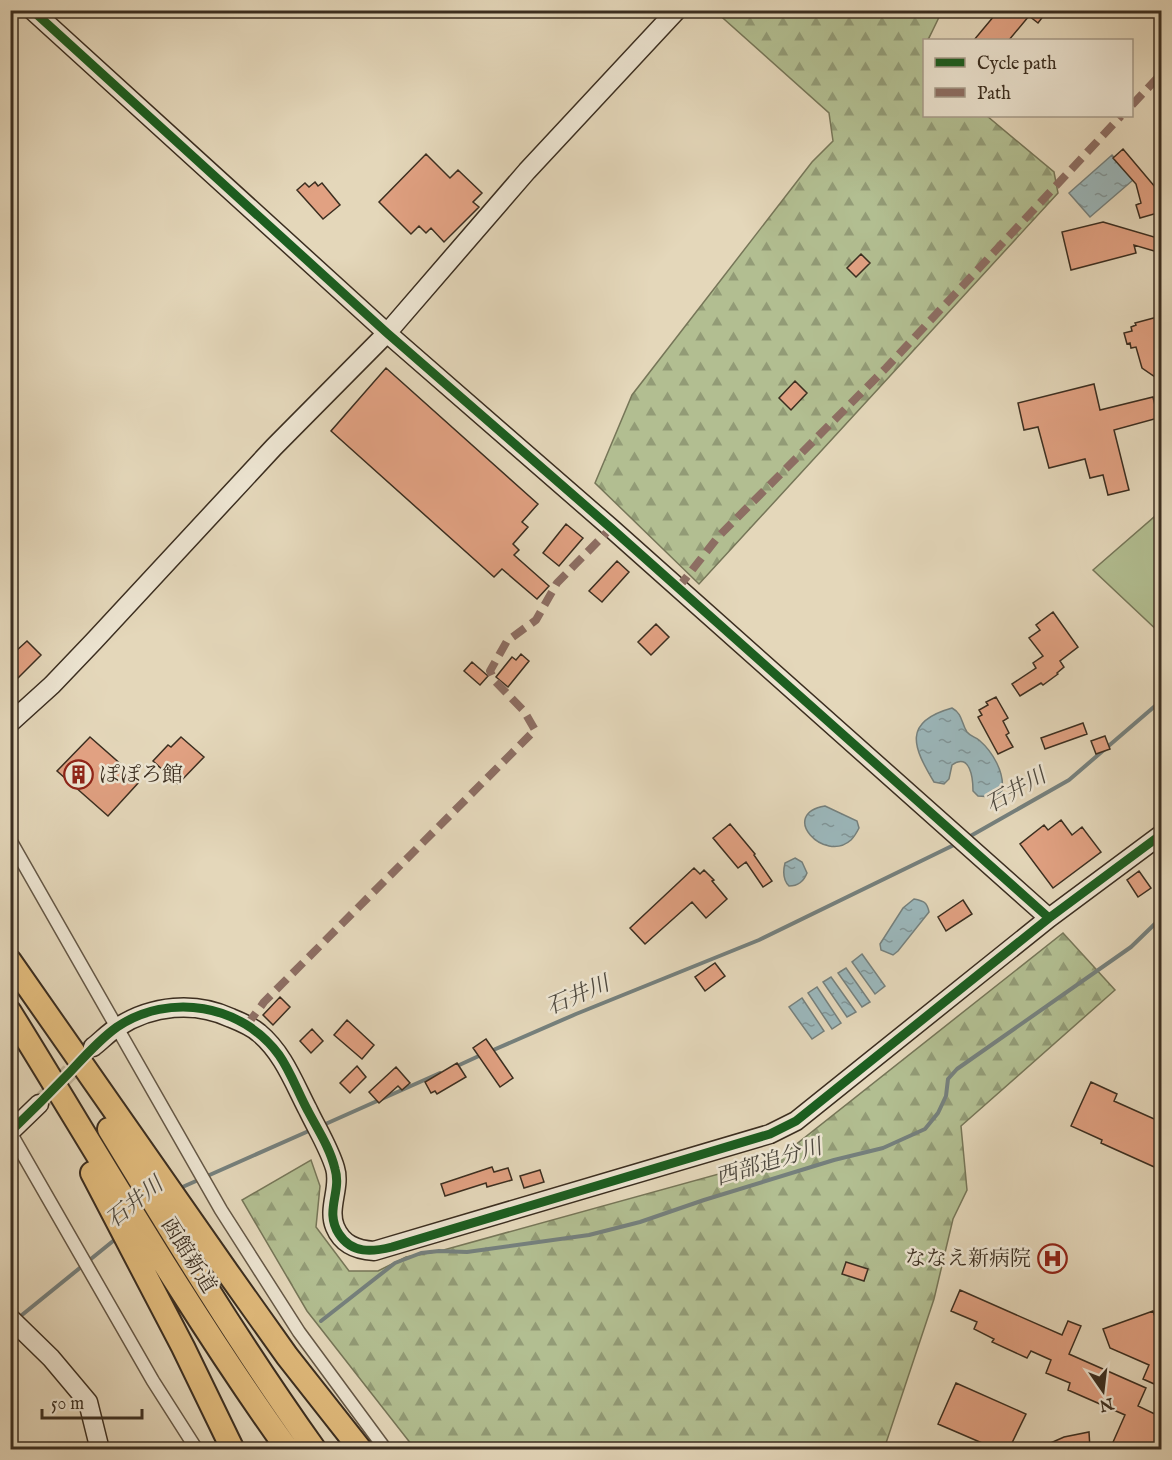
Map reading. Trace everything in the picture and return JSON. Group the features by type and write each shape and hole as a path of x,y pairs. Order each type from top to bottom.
{"highway":[{"path":"10,962 287,1356 361,1449"},
{"name":"函館新道","path":"10,966 206,1287 274,1392 315,1449"},
{"path":"14,1018 234,1449"},
{"name":"函館新道","path":"14,1018 186,1298 255,1404 288,1449"}],"street":[{"path":"32,10 387,333 611,528 1049,918"},
{"path":"10,723 66,670 274,447 387,333 527,171 677,10"},
{"path":"93,1047 137,1016 162,1009 194,1006 218,1012 259,1033 289,1071 336,1170 332,1216 335,1227 346,1243 360,1251 374,1251 770,1134 796,1121 1049,918 1161,834"},
{"path":"10,840 221,1210 299,1332 386,1449"},
{"path":"39,1104 10,1132 153,1381 197,1449"},
{"path":"10,1318 51,1359 88,1402 100,1449"}],"green space":[{"path":"715,11 942,11 928,39 923,39 923,117 988,117 1054,172 1058,193 699,584 595,483 632,395 812,162 833,141 829,113"},
{"path":"1161,511 1161,634 1093,570"},
{"path":"1063,933 1115,990 961,1126 967,1190 953,1219 934,1299 886,1443 887,1449 415,1449 307,1311 242,1200 311,1160 320,1186 316,1227 349,1271 378,1271 406,1257 440,1251 780,1157"}],"water":[{"path":"1112,155 1133,180 1090,217 1069,193"},
{"path":"952,708 960,716 967,732 984,745 997,763 1002,777 1002,791 993,797 978,796 973,791 967,764 958,762 952,765 949,779 944,784 934,782 921,758 916,737 919,728 936,714"},
{"path":"825,806 857,821 859,828 851,840 840,846 829,846 810,835 805,827 805,818 812,811"},
{"path":"795,858 802,862 807,873 800,882 789,886 784,875 785,863"},
{"path":"914,899 924,903 929,912 893,955 881,950 880,944 903,908"},
{"path":"862,954 885,986 875,994 852,962"},
{"path":"846,968 870,1002 862,1007 838,973"},
{"path":"831,977 856,1012 847,1017 823,982"},
{"path":"817,987 841,1023 832,1029 808,993"},
{"path":"802,998 824,1031 812,1039 789,1007"}],"building":[{"path":"999,10 1048,10 1038,23 1029,16 1010,39 975,39"},
{"path":"1123,149 1161,194 1161,212 1140,218 1136,205 1141,203 1136,184 1113,158"},
{"path":"426,154 450,178 458,170 482,193 473,202 479,207 444,242 431,228 426,233 419,226 411,234 379,202"},
{"path":"315,182 318,186 322,183 340,205 323,219 297,190 305,183 309,187"},
{"path":"1103,222 1161,239 1161,253 1134,245 1136,253 1071,270 1062,232"},
{"path":"861,254 870,263 856,277 847,268"},
{"path":"1161,316 1161,381 1142,368 1136,347 1131,348 1130,343 1127,344 1124,333 1132,331 1131,327 1136,325 1135,323"},
{"path":"386,368 538,504 522,522 528,527 513,544 519,550 514,555 549,586 537,599 502,569 494,577 331,431"},
{"path":"795,381 807,393 791,410 779,398"},
{"path":"1094,384 1100,410 1153,397 1158,418 1114,430 1129,490 1108,495 1103,475 1090,478 1085,459 1049,468 1038,427 1024,430 1018,403"},
{"path":"566,524 583,538 559,566 543,553"},
{"path":"617,561 629,572 602,602 589,591"},
{"path":"1053,612 1078,647 1060,661 1064,667 1058,674 1043,685 1041,683 1020,696 1012,684 1036,668 1033,663 1043,656 1029,638 1040,630 1036,625"},
{"path":"656,624 669,637 651,655 638,642"},
{"path":"27,641 41,655 10,686 10,645 16,651"},
{"path":"521,654 529,661 508,687 496,677 512,657 516,660"},
{"path":"472,662 488,676 480,685 464,671"},
{"path":"996,697 1008,718 1003,721 1009,733 1006,735 1013,747 998,754 978,717 982,715 979,710 988,705 986,702"},
{"path":"1083,723 1087,734 1045,749 1041,738"},
{"path":"1105,736 1110,749 1096,754 1091,741"},
{"name":"ぽぽろ館","path":"90,737 140,781 108,816 57,771"},
{"path":"181,737 204,757 178,784 153,761 168,745 171,747"},
{"path":"1061,820 1072,835 1082,827 1101,852 1053,888 1020,844 1044,825 1048,830"},
{"path":"730,824 755,854 772,881 763,887 746,862 738,868 713,838"},
{"path":"694,868 700,874 704,870 727,899 706,918 692,902 645,944 630,928"},
{"path":"1139,871 1151,888 1138,897 1127,880"},
{"path":"963,900 972,914 946,931 938,917"},
{"path":"715,963 725,976 705,991 695,977"},
{"path":"280,997 290,1007 273,1025 263,1015"},
{"path":"347,1020 374,1045 362,1059 334,1035"},
{"path":"312,1029 323,1041 311,1053 300,1041"},
{"path":"486,1039 513,1078 500,1087 473,1048"},
{"path":"457,1063 466,1077 437,1094 435,1091 431,1093 425,1082"},
{"path":"357,1066 366,1077 350,1093 340,1083"},
{"path":"396,1067 410,1083 402,1090 398,1086 379,1103 369,1092"},
{"path":"1091,1082 1117,1094 1114,1101 1161,1122 1161,1170 1101,1143 1102,1140 1071,1126"},
{"path":"492,1167 494,1172 508,1168 512,1180 487,1187 486,1183 445,1196 441,1184"},
{"path":"540,1170 544,1182 524,1188 520,1176"},
{"path":"846,1262 868,1269 864,1281 842,1274"},
{"path":"960,1290 1062,1335 1068,1321 1081,1326 1069,1354 1146,1388 1138,1406 1161,1417 1161,1449 1110,1449 1125,1415 1068,1390 1070,1383 1046,1373 1051,1360 1031,1351 1027,1358 992,1342 994,1339 974,1329 977,1322 951,1311"},
{"path":"1153,1311 1161,1334 1161,1387 1143,1379 1149,1365 1110,1348 1103,1329"},
{"path":"956,1383 1026,1414 1009,1449 996,1449 938,1424"},
{"path":"1089,1432 1090,1449 1037,1449 1064,1437"}],"waterway":[{"name":"石井川","path":"967,838 1069,780 1162,700"},
{"name":"石井川","path":"491,1051 759,940 958,843"},
{"name":"西部追分川","path":"321,1321 395,1263 421,1253 467,1252 589,1235 640,1222 834,1160 883,1148 925,1129 938,1113 946,1096 948,1079 957,1069 1131,947 1162,917"},
{"name":"石井川","path":"455,1067 481,1055"},
{"name":"石井川","path":"321,1126 440,1073"},
{"name":"石井川","path":"178,1189 311,1130"},
{"name":"石井川","path":"17,1319 118,1237"},
{"name":"西部追分川","path":"173,1450 177,1445"}],"tunnel":[{"path":"39,1104 88,1053"}],"marked path":[{"path":"1133,104 1162,73"},
{"path":"678,588 718,537 886,368 1120,117"},
{"path":"247,1025 264,1002 535,730 524,711 494,680 490,671 507,641 536,620 557,583 611,528"}],"cycle path":[{"path":"32,10 387,333 611,528 1049,918"},
{"path":"10,1132 105,1037 137,1016 159,1009 181,1007 225,1014 245,1024 264,1038 287,1068 333,1161 337,1177 333,1217 335,1226 344,1241 363,1250 392,1247 770,1134 796,1121 1049,918 1162,834"}],"place":[{"name":"ぽぽろ館","path":"78,775"},
{"name":"ななえ新病院","path":"1052,1259"}]}
